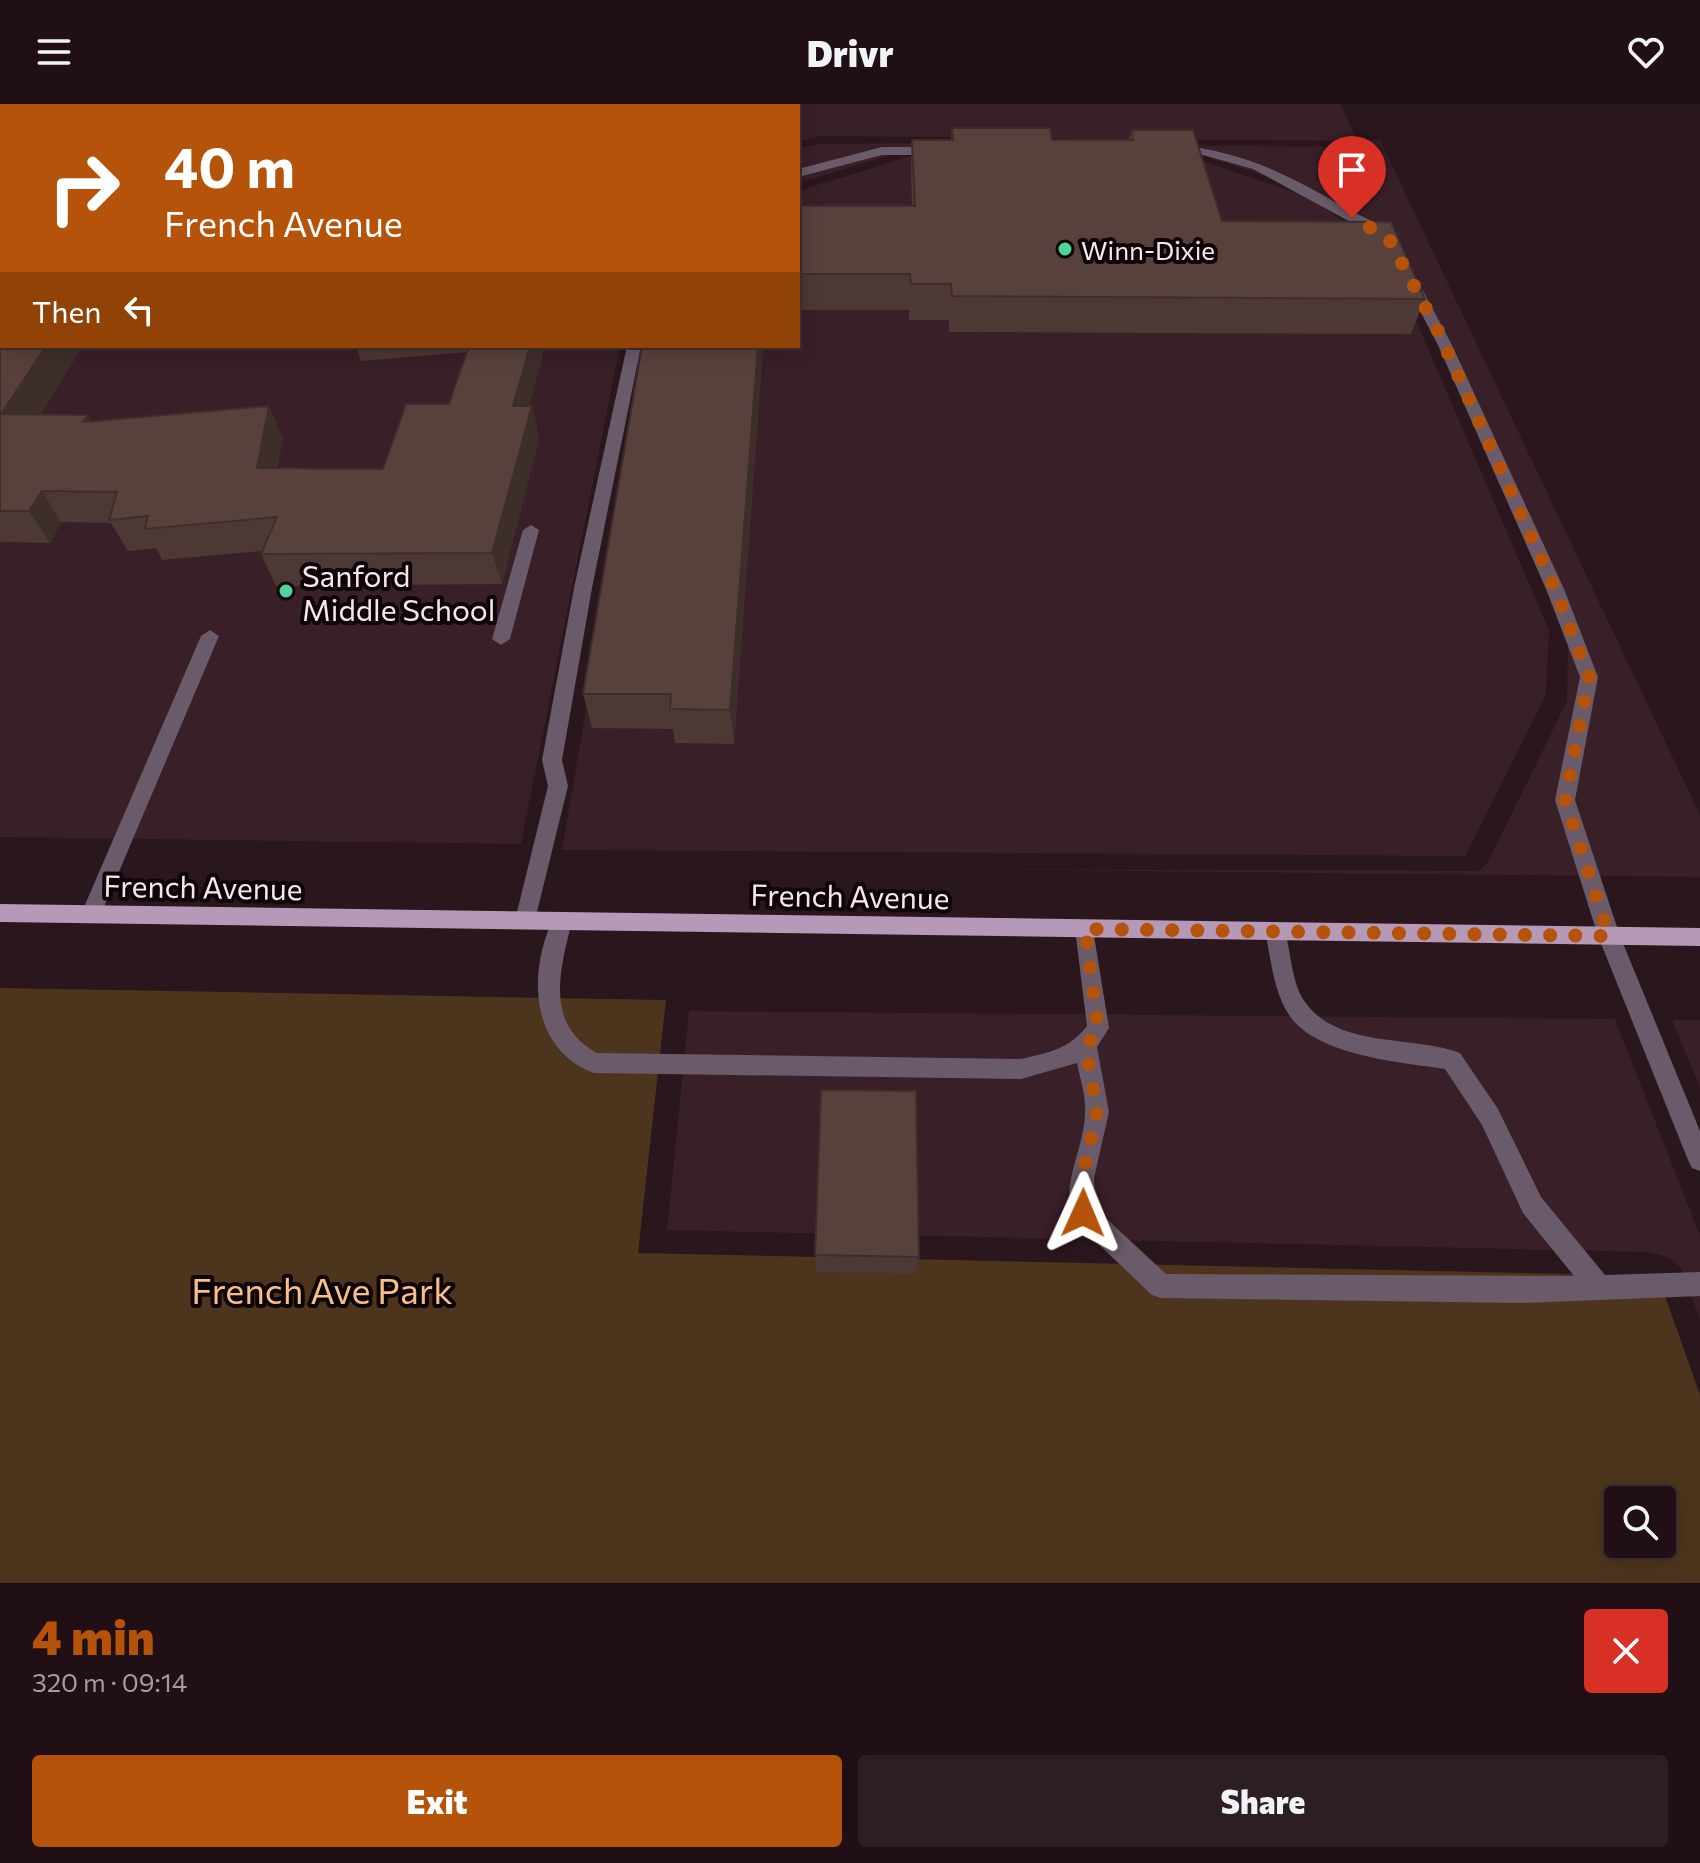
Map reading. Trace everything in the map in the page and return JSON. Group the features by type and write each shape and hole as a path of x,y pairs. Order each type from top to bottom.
{"main road":[{"name":"French Avenue","path":"0,913 1700,937"}],"street":[{"path":"1160,149 1206,149 1255,163 1388,237 1444,343 1542,560 1589,677 1565,800 1609,936 1700,1160"},
{"path":"800,172 882,151 959,150"},
{"path":"525,920 558,786 552,760 583,588 634,348"},
{"path":"501,639 531,530"},
{"path":"91,914 210,636"},
{"path":"562,921 546,986 549,1003 567,1044 578,1057 594,1063 1021,1069 1063,1059 1086,1048 1098,1028 1085,929"},
{"path":"1275,931 1296,1009 1311,1022 1349,1042 1452,1060 1490,1117 1532,1205 1599,1287"},
{"path":"1086,1048 1097,1112 1082,1178 1083,1213 1161,1286 1505,1290 1700,1284"}],"shaded area":[{"path":"800,104 1341,104 1357,141 820,136 800,141"},
{"path":"1370,140 1380,140 1700,815 1700,877 954,869 1478,871 1487,864 1567,701 1568,631 1399,250 1315,192 1201,155 907,150 800,182 800,148 817,144 939,143 1360,147 1369,144"},
{"path":"911,156 1202,161 1308,197 1386,251 1549,630 1546,694 1465,856 562,850 648,348 800,348 800,190"},
{"name":"Sanford Middle School","path":"0,348 620,348 521,844 0,837"},
{"path":"689,1011 1615,1019 1700,1236 1700,1320 1681,1268 1667,1257 1649,1252 667,1230"},
{"path":"1672,1020 1700,1020 1700,1087"}],"green space":[{"name":"French Ave Park","path":"0,988 666,1000 638,1253 1658,1276 1700,1395 1700,1583 0,1583"}],"building":[{"path":"952,128 1050,128 1052,140 1133,140 1131,130 1193,130 1222,221 1391,222 1425,299 952,296 951,284 911,284 910,274 800,274 800,206 915,206 912,140 953,140"},
{"path":"0,348 45,348 1,414 88,415 83,422 269,406 257,468 383,469 406,404 449,404 468,348 529,348 513,406 532,406 492,553 261,554 277,517 145,529 148,516 109,520 117,492 42,491 29,511 0,511"},
{"path":"642,348 758,348 730,710 670,709 671,694 583,694"},
{"path":"821,1090 916,1091 919,1257 815,1255"}],"place":[{"name":"Winn-Dixie","path":"1065,249"},
{"name":"Sanford Middle School","path":"286,591"}],"route":[{"path":"1083,1213 1082,1178 1097,1112 1086,1048 1098,1028 1085,929 1609,936 1565,800 1589,677 1555,589 1438,331 1388,237 1352,218"}]}
